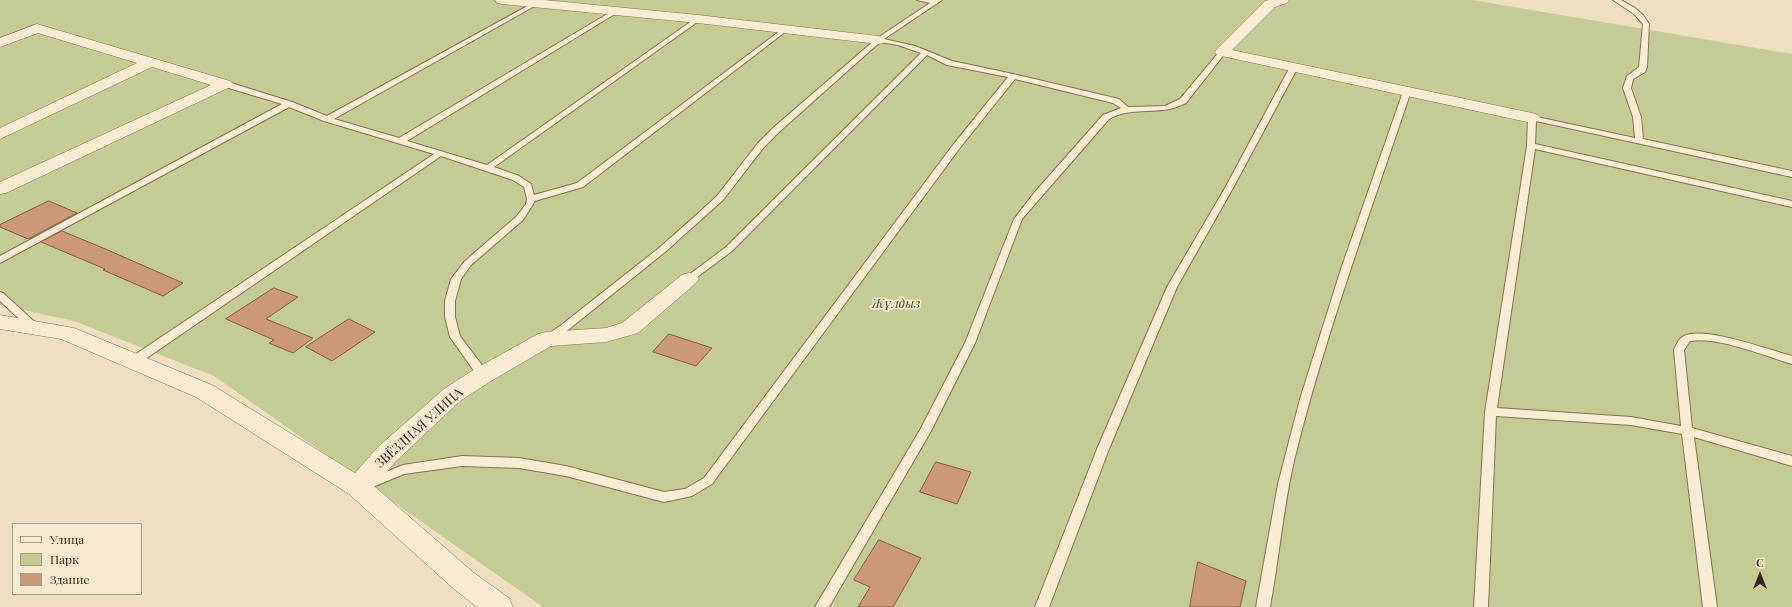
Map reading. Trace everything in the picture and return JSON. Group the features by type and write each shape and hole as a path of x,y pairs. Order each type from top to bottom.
{"street":[{"path":"502,0 698,19 878,40"},
{"path":"1222,52 1270,4 1282,0"},
{"path":"0,43 37,28 225,84"},
{"path":"1222,52 1532,118"},
{"path":"0,134 150,62"},
{"path":"0,189 225,84"},
{"name":"ЗВЁЗДНАЯ УЛИЦА","path":"358,487 383,458 452,395 483,375 546,339 606,335 630,328 689,279"},
{"path":"0,322 66,332 204,391 358,487 464,581 499,607"}],"lane":[{"path":"920,0 937,1"},
{"path":"1616,0 1635,12 1646,24 1642,70 1630,78 1627,88 1636,118 1638,141"},
{"path":"546,339 564,328 662,250 696,220 720,198 761,145 776,130 878,40 937,1"},
{"path":"327,118 535,4"},
{"path":"401,141 616,11"},
{"path":"488,168 698,19"},
{"path":"531,199 580,185 786,29"},
{"path":"878,40 899,43 950,62 1116,101 1126,109"},
{"path":"689,279 729,249 926,52"},
{"path":"822,607 925,431 970,343 1018,219 1037,195 1106,117 1114,112 1126,109 1158,109 1178,105 1183,101 1222,52"},
{"path":"1042,607 1103,449 1172,287 1229,188 1294,67"},
{"path":"358,487 403,470 462,461 519,463 566,470 664,497 688,493 708,481 947,160 1013,76"},
{"path":"225,84 289,104 327,118 488,168 516,178 528,186 531,199 530,204 520,218 468,263 456,279 450,301 450,317 455,336 483,375"},
{"path":"1263,607 1272,566 1278,520 1294,437 1321,344 1407,92"},
{"path":"0,260 289,104"},
{"path":"1481,607 1491,412 1531,146 1532,118 1792,174"},
{"path":"1531,146 1792,204"},
{"path":"134,361 441,153"},
{"path":"0,295 34,327"},
{"path":"1710,607 1687,431 1679,350 1681,344 1689,338 1706,338 1723,341 1792,360"},
{"path":"1491,412 1632,421 1687,431 1792,461"}],"green space":[{"name":"Жұлдыз","path":"0,0 1472,0 1792,54 1792,607 543,607 214,376 74,321 0,305"}],"building":[{"path":"49,201 77,213 28,239 0,227 0,225"},
{"path":"62,231 183,283 163,296 103,270 105,269 41,242"},
{"path":"274,288 298,297 266,319 313,338 293,353 269,343 274,340 226,319"},
{"path":"349,319 375,332 332,361 306,347"},
{"path":"669,334 712,348 696,366 653,352"},
{"path":"936,462 971,472 957,504 920,492"},
{"path":"879,540 921,558 893,607 858,607 870,587 854,580"},
{"path":"1198,562 1246,581 1240,607 1190,607"}]}
